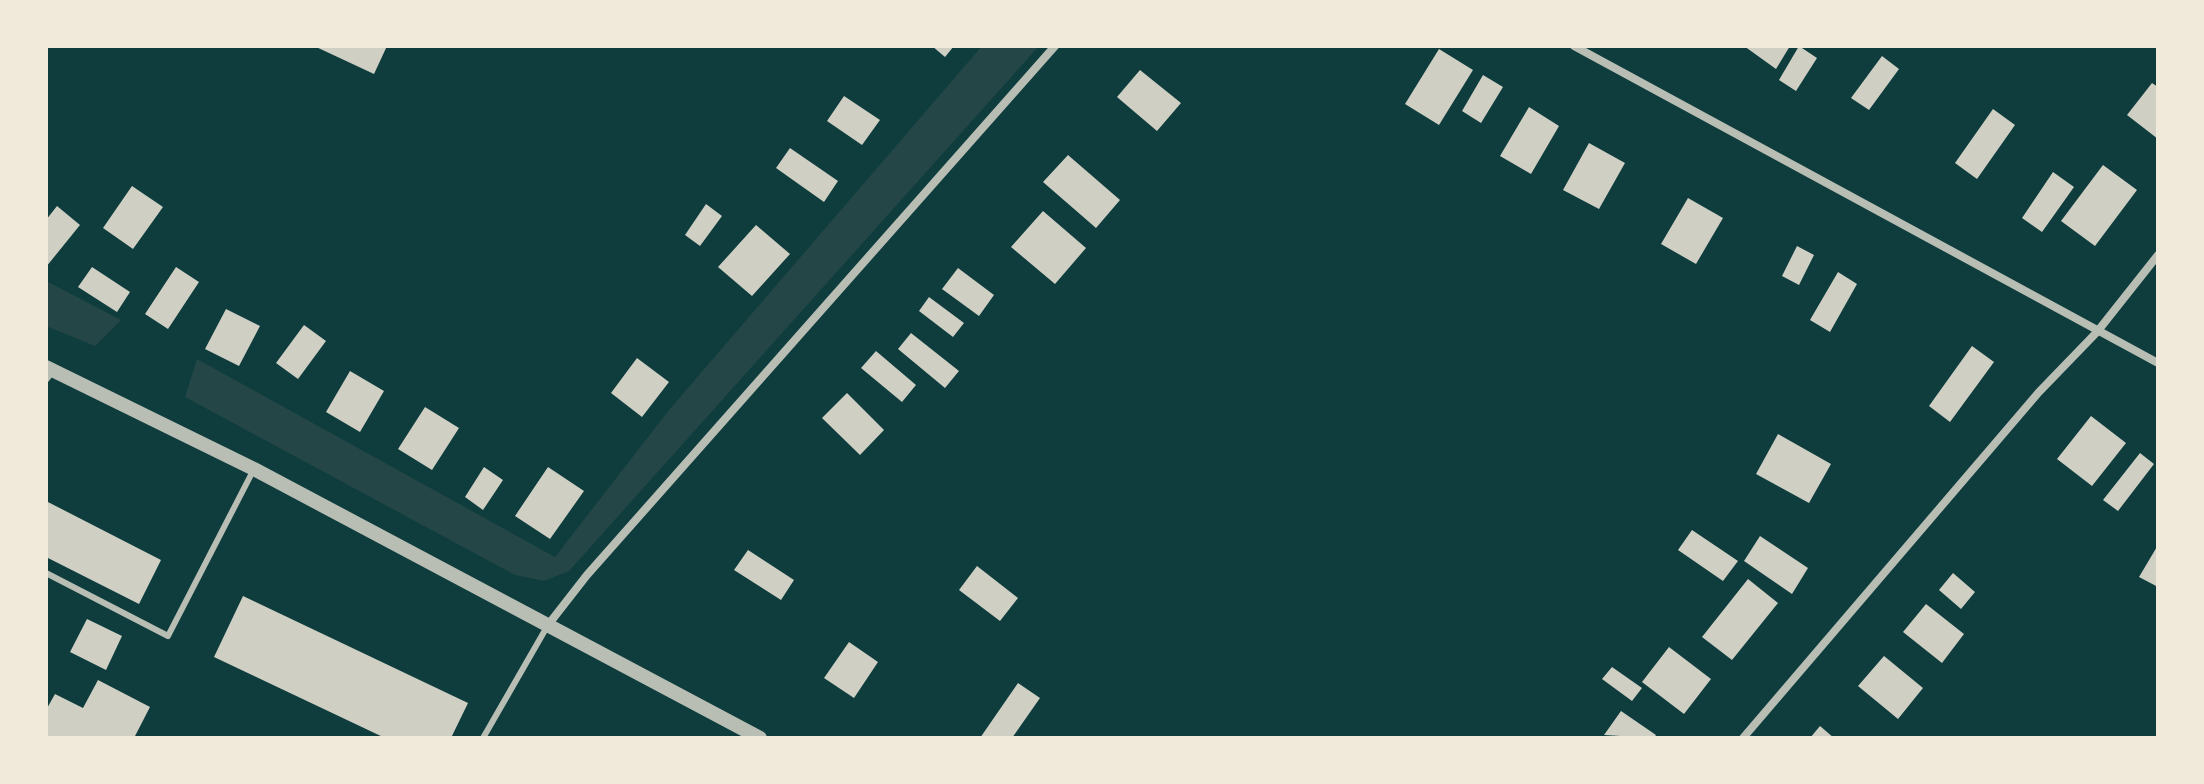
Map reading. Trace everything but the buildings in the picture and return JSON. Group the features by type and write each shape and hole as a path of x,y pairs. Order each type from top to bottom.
{"street":[{"path":"548,625 587,575 1055,46"},
{"path":"1574,46 2158,363"},
{"path":"1743,738 2039,392 2097,332 2158,255"},
{"path":"49,372 254,469 760,738"}],"lane":[{"path":"46,573 168,636 254,469"},
{"path":"483,738 548,625"}],"shaded area":[{"path":"982,46 1039,46 569,571 544,581 515,575 185,397 197,359 555,557 669,410"},
{"path":"46,281 121,320 95,346 46,326"}]}
